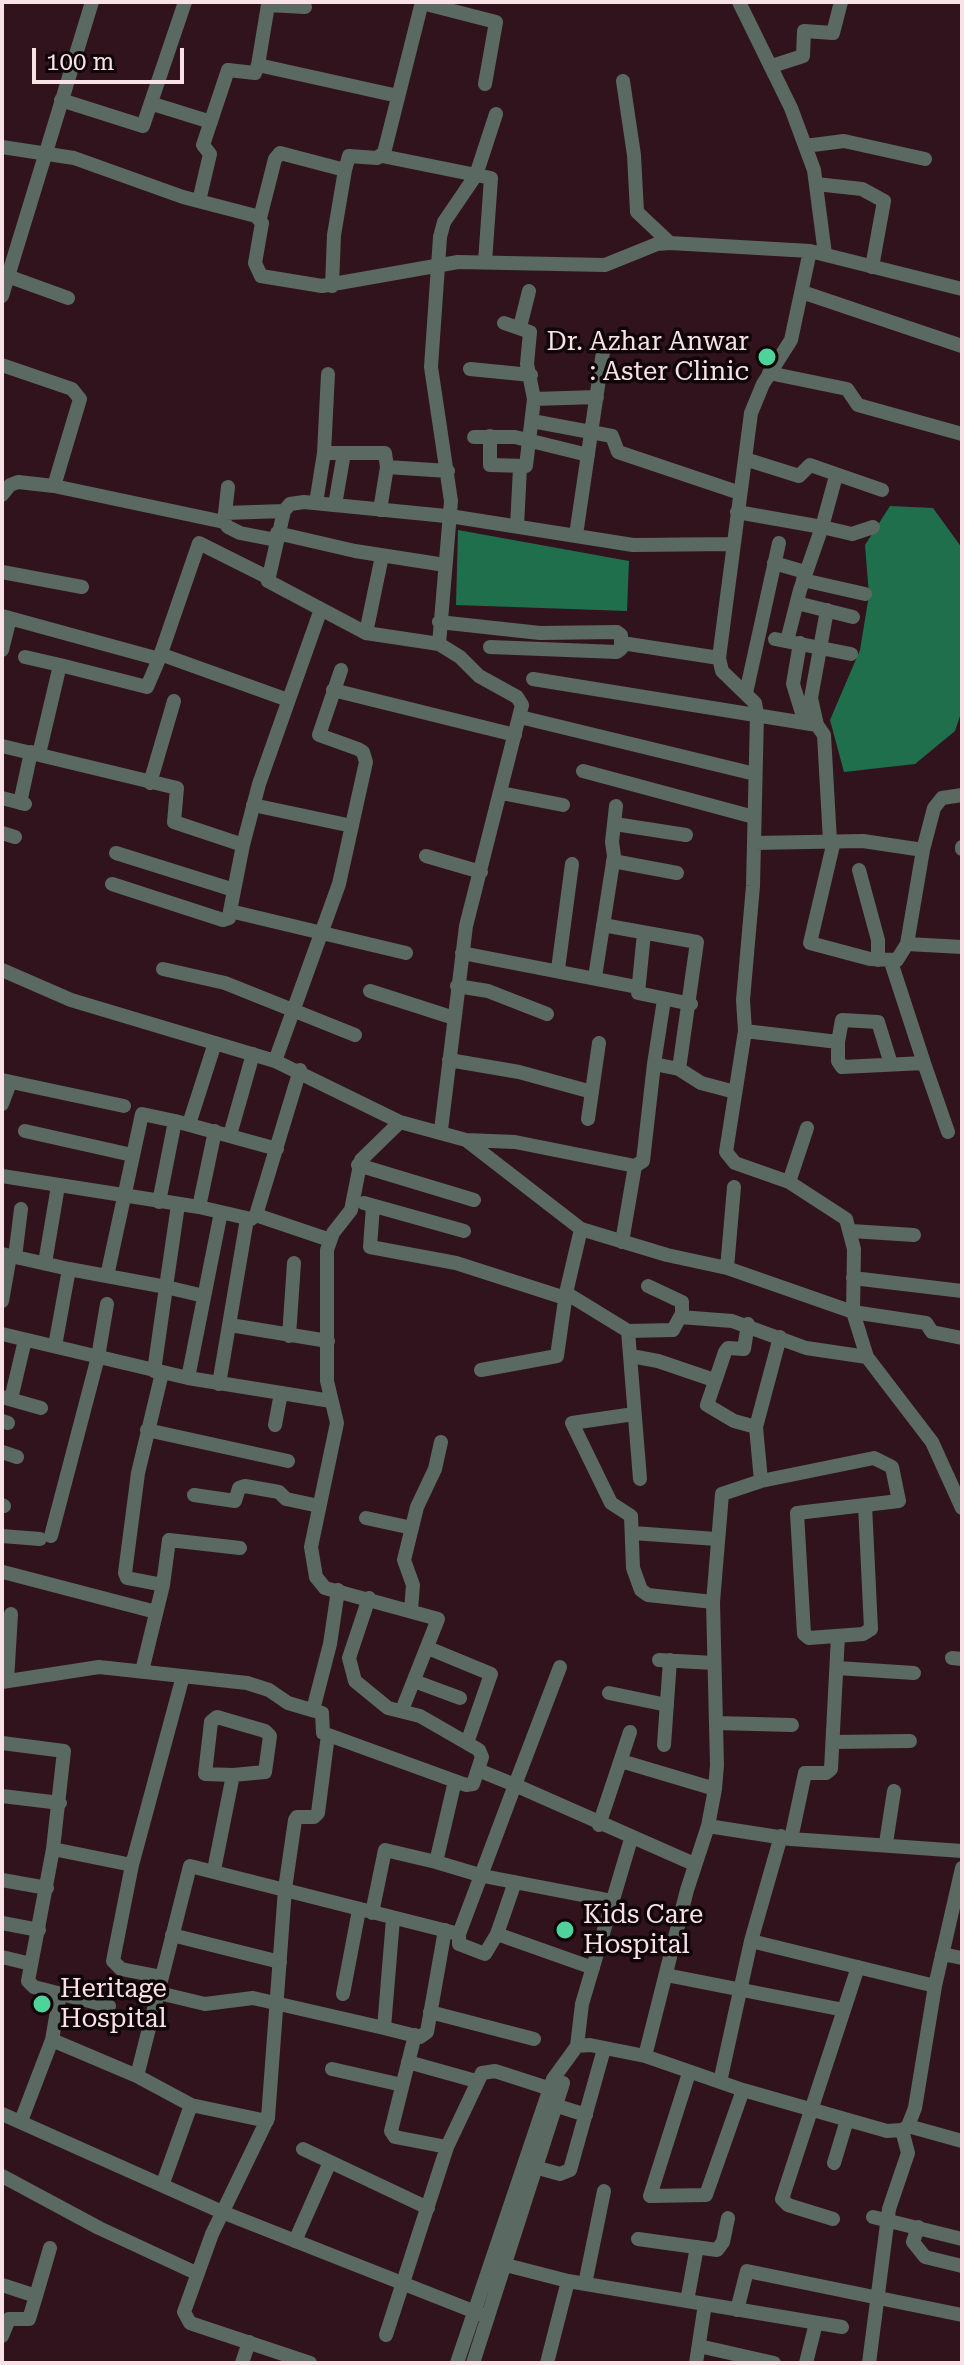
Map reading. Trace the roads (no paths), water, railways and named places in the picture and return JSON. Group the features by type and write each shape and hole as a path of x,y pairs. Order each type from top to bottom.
{"street":[{"path":"2,296 5,275 92,2"},
{"path":"61,100 138,125 146,123 185,2"},
{"path":"382,156 422,2 496,22 485,84"},
{"path":"739,2 772,66 805,146 816,184 825,254"},
{"path":"772,66 803,56 804,31 833,33 841,2"},
{"path":"199,201 210,154 203,147 228,70 255,73 268,5 305,7"},
{"path":"258,65 398,96"},
{"path":"623,81 634,155 637,212 670,243"},
{"path":"153,104 211,122"},
{"path":"439,644 449,517 448,471 432,377 437,264 444,222 476,175 496,114"},
{"path":"805,146 844,141 925,159"},
{"path":"2,147 74,158 199,201 260,218"},
{"path":"345,170 280,153 275,159 260,218 255,263 261,276 332,286 437,264 605,265 657,244 670,243 810,251 962,289"},
{"path":"332,286 334,235 349,156 382,156 492,181 485,262"},
{"path":"816,184 862,189 884,201 872,267"},
{"path":"810,251 791,340 755,398 719,658 722,671 755,703 757,714 754,843 743,1000 745,1031 728,1122 729,1158 789,1182 839,1211 851,1231 853,1312 867,1357 932,1442 962,1508"},
{"path":"5,275 68,298"},
{"path":"520,327 529,291"},
{"path":"802,292 962,346"},
{"path":"490,436 490,465 526,466 534,399 526,356 530,332 504,323"},
{"path":"576,535 603,352"},
{"path":"2,365 72,389 80,395 54,486"},
{"path":"470,369 531,375"},
{"path":"769,373 847,389 858,405 962,434"},
{"path":"316,503 324,453 328,374"},
{"path":"534,399 597,397"},
{"path":"532,421 615,438 617,450 622,454 740,493"},
{"path":"474,437 530,441 588,455"},
{"path":"324,453 385,453 387,467 380,510"},
{"path":"335,505 344,453"},
{"path":"745,459 771,464 799,476 808,465 882,490"},
{"path":"387,467 448,471"},
{"path":"517,526 520,468"},
{"path":"836,476 804,576 788,641 793,684 811,724 824,735 832,841 810,943 885,961 902,956 907,944 923,850 938,802 948,796 962,795"},
{"path":"5,487 18,482 54,486 224,517 284,511 296,502 316,503 449,517 653,546 733,544"},
{"path":"224,517 228,487"},
{"path":"267,577 284,511"},
{"path":"737,512 847,534 873,527"},
{"path":"224,517 240,533 276,536 445,565"},
{"path":"25,657 147,687 199,543 366,633 439,644 460,657 479,676 517,697 522,705 520,717 462,953 441,1130"},
{"path":"746,693 779,543"},
{"path":"366,633 382,556"},
{"path":"774,563 804,576 865,594"},
{"path":"2,572 82,587"},
{"path":"797,603 853,617"},
{"path":"112,884 223,920 229,918 253,805 321,609"},
{"path":"811,724 811,704 827,610"},
{"path":"2,650 6,617 159,656 288,700"},
{"path":"439,622 540,633 617,632 622,643"},
{"path":"788,641 851,654"},
{"path":"622,643 719,658"},
{"path":"490,647 617,652 622,643"},
{"path":"2,798 22,804 60,665"},
{"path":"275,1061 339,884 365,757 358,749 319,735 341,670"},
{"path":"533,679 811,724"},
{"path":"333,690 515,735"},
{"path":"150,783 174,701"},
{"path":"520,717 755,774"},
{"path":"2,746 179,791 174,822 243,845"},
{"path":"583,771 754,817"},
{"path":"501,793 563,805"},
{"path":"253,805 352,826"},
{"path":"595,977 613,861 616,806"},
{"path":"615,824 686,835"},
{"path":"754,843 884,843 923,850"},
{"path":"116,853 234,890"},
{"path":"426,856 481,872"},
{"path":"613,861 677,873"},
{"path":"558,969 572,864"},
{"path":"859,870 885,961 948,1132"},
{"path":"230,911 406,953"},
{"path":"603,925 697,942 691,1004 679,1069"},
{"path":"644,933 637,987 640,996 691,1004"},
{"path":"907,944 962,947"},
{"path":"462,953 558,969 637,987"},
{"path":"163,969 225,983 355,1035"},
{"path":"2,970 71,1000 300,1070 400,1122 441,1130 466,1140 581,1229 727,1268 853,1312 923,1322 929,1325 932,1332 962,1338"},
{"path":"457,986 488,991 547,1014"},
{"path":"370,991 454,1018"},
{"path":"466,1140 515,1142 635,1166 643,1161 664,1000"},
{"path":"891,1064 878,1022 842,1020 838,1061 842,1067 924,1063"},
{"path":"745,1031 838,1042"},
{"path":"159,1202 182,1123 215,1043"},
{"path":"588,1119 599,1043"},
{"path":"199,1207 222,1133 253,1054"},
{"path":"449,1060 519,1072 592,1092"},
{"path":"654,1064 679,1069 701,1083 735,1092"},
{"path":"219,1384 252,1217 277,1149 300,1070"},
{"path":"2,1104 6,1081 124,1106"},
{"path":"107,1276 142,1114 277,1149"},
{"path":"400,1122 358,1165 348,1217 330,1240 325,1262 327,1381 337,1423 312,1534 312,1560 318,1581 325,1588 438,1619 402,1710"},
{"path":"789,1182 807,1128"},
{"path":"25,1131 132,1155"},
{"path":"358,1165 474,1200"},
{"path":"622,1242 635,1166"},
{"path":"2,1176 252,1217 330,1240"},
{"path":"45,1263 58,1186"},
{"path":"727,1268 734,1187"},
{"path":"353,1200 464,1231"},
{"path":"163,1585 127,1578 125,1573 158,1372 178,1205"},
{"path":"373,1206 370,1247 456,1263 565,1296 628,1331 673,1330 678,1318 748,1324 822,1352 867,1357"},
{"path":"2,1301 21,1209"},
{"path":"188,1378 221,1212"},
{"path":"481,1370 557,1356 565,1296 581,1229"},
{"path":"851,1231 914,1235"},
{"path":"9,1256 204,1296"},
{"path":"289,1336 294,1263"},
{"path":"55,1346 69,1269"},
{"path":"853,1278 962,1291"},
{"path":"648,1286 682,1302 682,1318"},
{"path":"2,1536 45,1537 98,1357 107,1304"},
{"path":"748,1324 744,1349 726,1349 708,1407 734,1421 756,1427"},
{"path":"230,1325 328,1341"},
{"path":"628,1331 640,1479"},
{"path":"2,1334 158,1372 331,1401"},
{"path":"761,1481 756,1427 780,1337"},
{"path":"25,1340 7,1398 41,1408"},
{"path":"631,1356 658,1361 714,1380"},
{"path":"275,1425 281,1393"},
{"path":"634,1414 572,1423 611,1503 631,1516 633,1568 644,1593 713,1602"},
{"path":"147,1430 288,1461"},
{"path":"411,1610 414,1591 404,1560 421,1494 435,1469 441,1442"},
{"path":"645,2056 694,1864 708,1826 715,1789 713,1602 722,1494 761,1481 874,1458 892,1467 899,1501 801,1511 796,1517 804,1634 809,1638 868,1632 872,1624 865,1505"},
{"path":"194,1495 235,1501 239,1488 245,1486 279,1492 286,1499 319,1506"},
{"path":"366,1518 412,1528"},
{"path":"633,1533 716,1539"},
{"path":"142,1671 163,1585 169,1540 240,1548"},
{"path":"3,1572 156,1612"},
{"path":"313,1710 330,1644 338,1590"},
{"path":"11,1614 4,1681 99,1667 257,1685 288,1703 324,1716 322,1731 328,1735 455,1781 473,1784 482,1753 420,1716 388,1708 352,1674 349,1658 369,1598"},
{"path":"720,2082 751,1941 805,1773 829,1772 838,1636"},
{"path":"428,1648 491,1674 467,1743"},
{"path":"664,1745 667,1705 664,1660 714,1663"},
{"path":"159,1993 205,2004 247,1997 425,2036 452,1932 483,1876 560,1667"},
{"path":"837,1668 914,1673"},
{"path":"162,1977 121,1969 113,1961 132,1865 183,1676"},
{"path":"414,1681 460,1698"},
{"path":"609,1693 667,1705"},
{"path":"217,1717 265,1731 270,1736 265,1772 233,1775 205,1774 211,1722 217,1717"},
{"path":"716,1723 792,1725"},
{"path":"599,1825 630,1732"},
{"path":"310,2363 185,2319 196,2273 267,2121 279,2003 285,1889 295,1820 297,1817 314,1817 318,1813 328,1735"},
{"path":"833,1742 910,1741"},
{"path":"2,1743 64,1751 60,1803 29,1985 109,2006"},
{"path":"621,1761 715,1789"},
{"path":"478,1770 694,1864"},
{"path":"214,1870 233,1775"},
{"path":"436,1862 455,1781"},
{"path":"886,1843 894,1791"},
{"path":"2,1796 60,1803"},
{"path":"708,1826 786,1838 962,1851"},
{"path":"457,2363 481,2314 560,2071 577,2046 582,2004 631,1839"},
{"path":"53,1849 132,1865"},
{"path":"343,1994 385,1850 483,1876 613,1901"},
{"path":"137,2076 190,1866 452,1932 459,1944 485,1954 497,1934 515,1882"},
{"path":"869,2363 880,2218 908,2153 905,2128 915,2108 935,1986 962,1868"},
{"path":"2,1880 47,1888"},
{"path":"384,2028 393,1919"},
{"path":"2,1923 39,1930"},
{"path":"497,1934 593,1968"},
{"path":"172,1935 280,1962"},
{"path":"751,1941 935,1986"},
{"path":"942,1954 962,1958"},
{"path":"2,1957 31,1964"},
{"path":"833,2219 788,2205 782,2199 858,1967"},
{"path":"666,1975 844,2010"},
{"path":"21,2121 52,2040 60,1994"},
{"path":"430,2012 534,2039"},
{"path":"415,2035 392,2135 447,2147"},
{"path":"52,2040 137,2076 191,2105 267,2121"},
{"path":"577,2046 645,2056 743,2090 887,2131 905,2128 962,2141"},
{"path":"531,2166 560,2174 570,2170 604,2049"},
{"path":"408,2062 476,2081"},
{"path":"332,2069 402,2085"},
{"path":"386,2335 447,2147 482,2073 495,2071 586,2115"},
{"path":"689,2073 650,2196 706,2195 743,2090"},
{"path":"163,2183 191,2105"},
{"path":"2,2114 163,2183 222,2212 402,2286 481,2314"},
{"path":"834,2163 847,2120"},
{"path":"303,2149 428,2208"},
{"path":"295,2241 330,2162"},
{"path":"2,2176 99,2228 196,2273"},
{"path":"585,2284 604,2191"},
{"path":"638,2239 717,2250 721,2247 728,2218"},
{"path":"880,2218 962,2239"},
{"path":"918,2227 913,2242 925,2257 962,2266"},
{"path":"687,2301 697,2247"},
{"path":"2,2336 9,2319 29,2319 50,2248"},
{"path":"498,2263 568,2281 842,2327"},
{"path":"737,2310 747,2271 962,2315"},
{"path":"547,2363 568,2281"},
{"path":"2,2285 36,2296"},
{"path":"696,2363 705,2304"},
{"path":"473,2363 481,2314"},
{"path":"806,2363 816,2323"},
{"path":"242,2363 249,2342"},
{"path":"699,2346 774,2363"}],"place":[{"name":"Dr. Azhar Anwar : Aster Clinic","path":"767,357"},
{"name":"Kids Care Hospital","path":"565,1930"},
{"name":"Heritage Hospital","path":"42,2004"}]}
